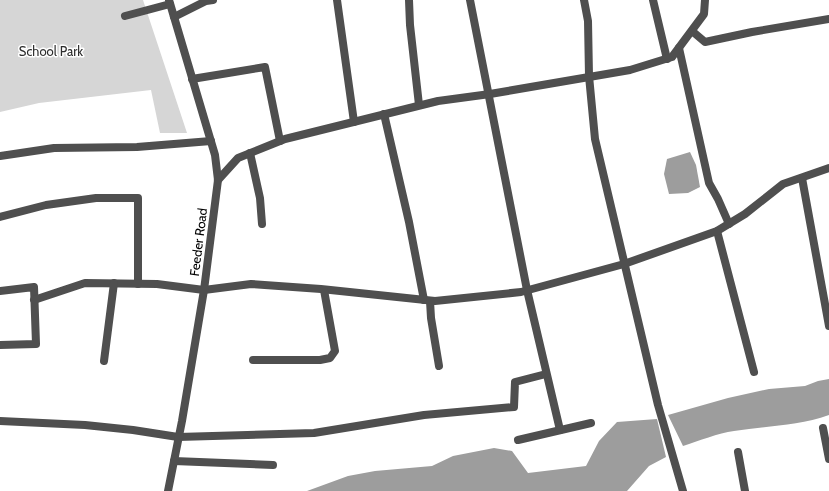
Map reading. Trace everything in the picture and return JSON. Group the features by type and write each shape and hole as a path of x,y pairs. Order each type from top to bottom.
{"street":[{"path":"174,17 206,1 213,0"},
{"path":"337,0 354,122"},
{"path":"409,0 410,25 419,106"},
{"path":"470,0 490,94 527,290 560,430"},
{"path":"584,0 588,21 589,76 595,139 658,405 684,491"},
{"path":"653,0 667,59"},
{"path":"218,180 238,158 280,141 438,101 490,94 630,70 667,59 672,57 704,14 705,0"},
{"path":"125,16 169,2"},
{"name":"Feeder Road","path":"168,491 204,290 218,180 215,155 169,2"},
{"path":"692,31 705,42 752,32 829,19"},
{"path":"679,48 709,183 729,224"},
{"path":"192,79 265,67 280,141"},
{"path":"384,114 427,301 439,366"},
{"path":"0,156 54,148 137,147 211,141"},
{"path":"250,153 260,198 262,224"},
{"path":"34,300 85,283 157,284 204,290 251,284 427,301 451,300 527,290 624,264 717,231 745,214 783,184 829,168"},
{"path":"802,178 829,326"},
{"path":"0,217 46,205 96,198 138,198 138,284"},
{"path":"717,231 754,372"},
{"path":"104,361 114,283"},
{"path":"0,291 34,288 36,344 0,345"},
{"path":"253,360 320,360 330,358 335,351 324,290"},
{"path":"0,421 85,425 134,430 178,437 314,433 424,415 514,407 516,382 546,374"},
{"path":"518,440 591,423"},
{"path":"823,428 829,459"},
{"path":"738,452 745,491"},
{"path":"174,461 273,465"}],"green space":[{"name":"School Park","path":"0,0 143,0 187,133 160,133 151,90 39,103 0,112"}],"shaded area":[{"path":"690,152 696,165 700,187 688,193 669,194 664,174 667,159"},
{"path":"829,379 829,415 817,419 728,432 683,446 668,415 728,398 769,389 805,386"},
{"path":"657,419 666,457 649,466 627,491 307,491 348,476 375,471 432,466 453,456 494,448 512,451 528,473 586,466 599,441 617,422"}]}
